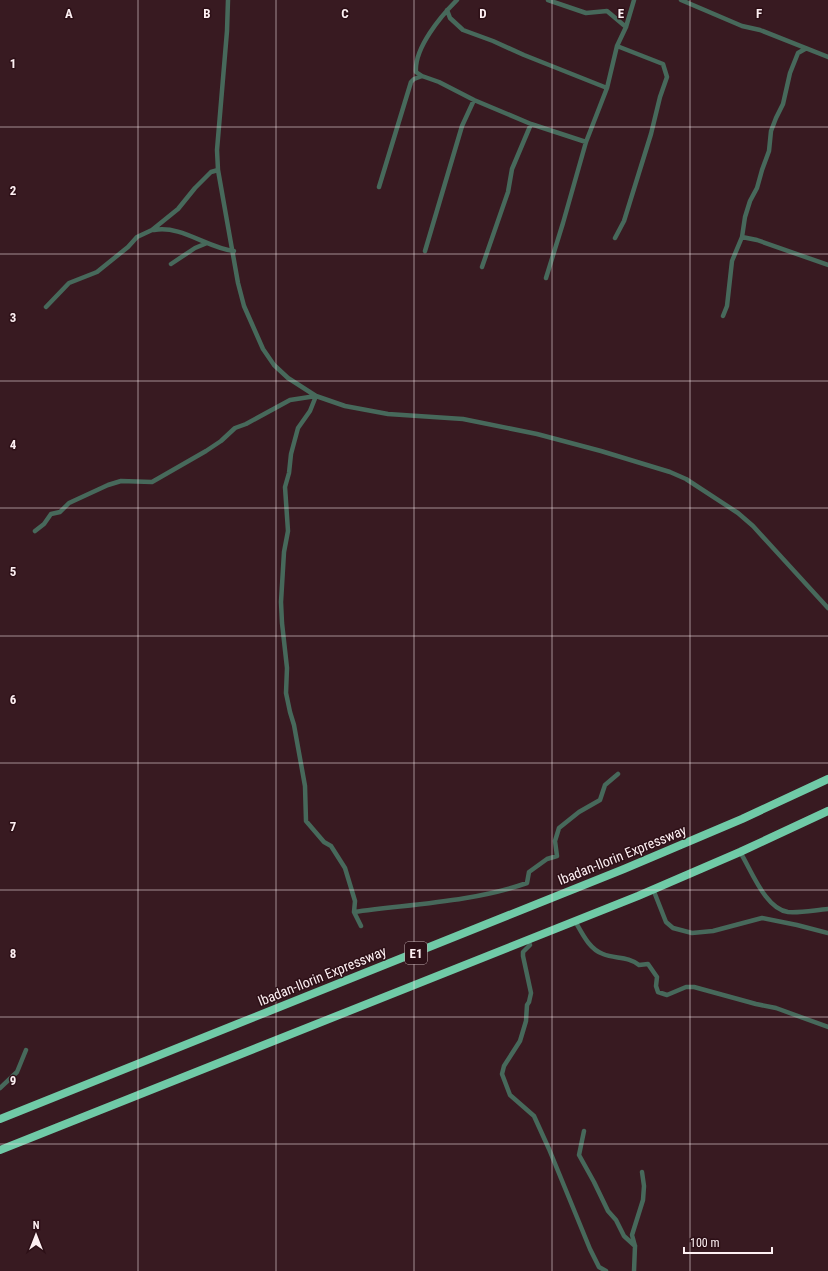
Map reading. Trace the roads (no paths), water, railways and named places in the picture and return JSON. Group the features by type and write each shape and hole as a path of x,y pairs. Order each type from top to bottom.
{"highway":[{"name":"Ibadan-Ilorin Expressway","path":"0,1119 624,869 742,819 828,779"},
{"name":"E1","path":"0,1150 653,890 828,811"}],"street":[{"path":"228,0 227,31 218,139 218,170 225,215 234,251 238,283 244,306 263,349 274,365 288,378 316,396 345,406 388,414 463,419 536,434 624,457 670,472 686,479 738,513 828,608"},
{"path":"457,0 438,21 423,47 415,64 416,72 474,100 530,124 586,142"},
{"path":"548,0 586,14 607,11 626,27"},
{"path":"546,278 586,142 607,88 617,46 626,27 634,0"},
{"path":"681,0 694,2 742,26 760,30 828,57"},
{"path":"447,10 450,18 463,30 493,40 524,55 607,88"},
{"path":"615,238 624,220 667,77 663,64 617,46"},
{"path":"723,316 727,306 732,261 742,237 744,217 757,188 769,151 771,131 783,104 790,73 798,53 806,49"},
{"path":"379,187 411,82 422,76"},
{"path":"425,251 462,126 474,100"},
{"path":"482,267 508,192 512,169 530,124"},
{"path":"46,308 69,283 97,272 128,248 137,237 152,230 178,209 202,181 212,172 218,170"},
{"path":"152,230 172,230 207,244 234,251"},
{"path":"742,237 757,240 828,265"},
{"path":"172,264 195,248 207,244"},
{"path":"35,532 44,524 51,514 60,512 69,503 121,481 152,482 206,451 221,441 235,428 246,424 290,400 316,396"},
{"path":"316,396 310,411 298,428 291,454 289,473 285,487 288,531 284,552 281,602 287,668 286,693 294,724 305,786 306,821 324,842 331,846 345,868 355,901 354,912 361,926"},
{"path":"354,912 466,898 505,891 527,883 529,872 547,859 557,856 555,841 559,828 580,812 600,800 605,785 618,774"},
{"path":"740,852 755,880 775,906 786,912 806,912 828,909"},
{"path":"653,890 666,922 673,928 692,933 713,931 762,918 828,933"},
{"path":"575,921 589,944 603,954 634,961 639,965 648,964 657,978 656,986 658,992 667,995 686,987 694,987 776,1008 828,1026"},
{"path":"528,940 530,945 523,952 531,993 527,1005 526,1021 520,1040 504,1066 502,1074 510,1095 534,1116 590,1250 599,1267 606,1271"},
{"path":"0,1088 17,1072 26,1050"},
{"path":"584,1131 580,1154 608,1211 616,1220 624,1236 635,1246"},
{"path":"634,1271 635,1246 632,1235 643,1200 644,1186 642,1172"}]}
